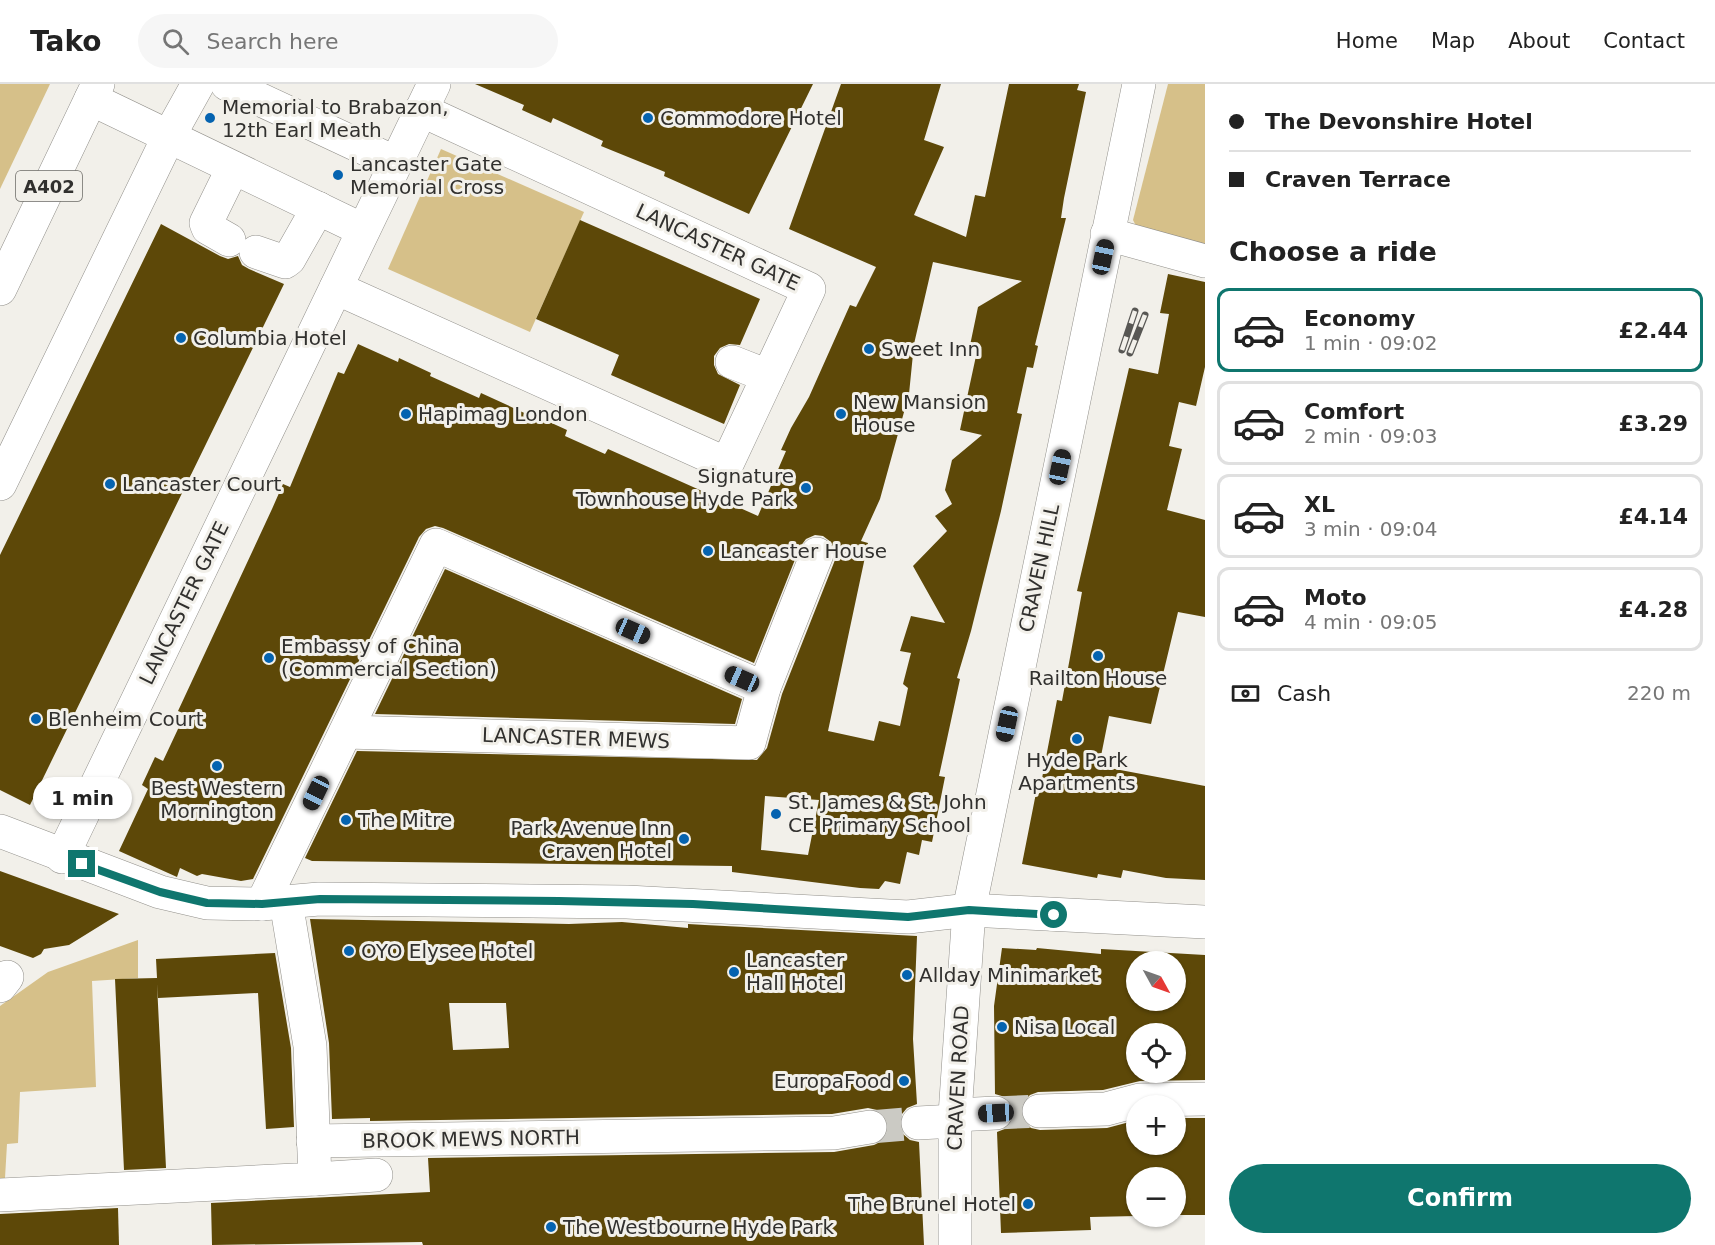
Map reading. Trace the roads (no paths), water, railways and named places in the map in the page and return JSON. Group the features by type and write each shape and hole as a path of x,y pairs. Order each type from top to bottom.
{"street":[{"path":"0,484 169,136 198,84"},
{"path":"227,84 396,163"},
{"name":"CRAVEN HILL","path":"969,910 1139,84"},
{"path":"95,91 169,136 363,230"},
{"name":"A402","path":"0,289 95,91"},
{"name":"LANCASTER GATE","path":"62,857 363,230 428,97 809,289 728,464 336,288"},
{"path":"233,168 206,223 208,228 242,246 285,262 289,259 318,208"},
{"path":"1107,234 1205,261"},
{"path":"732,362 768,376"},
{"path":"315,1179 310,1046 274,903 346,732 436,545 764,688"},
{"name":"LANCASTER MEWS","path":"346,732 749,743 764,688 817,554"},
{"path":"0,831 62,857 160,892 207,903 274,903 331,899 627,902 908,917 969,910 1205,922"},
{"name":"CRAVEN ROAD","path":"956,1245 955,1118 969,910"},
{"path":"1039,1111 1106,1109 1140,1100 1205,1099"},
{"path":"918,1123 996,1113"},
{"name":"BROOK MEWS NORTH","path":"313,1141 834,1133 870,1127"},
{"path":"0,1195 376,1175"}],"tunnel":[{"path":"996,1113 1039,1111"},
{"path":"870,1127 918,1123"}],"railway":[{"path":"1122,350 1135,311"},
{"path":"1130,353 1145,315"}],"place":[{"name":"Memorial to Brabazon, 12th Earl Meath","path":"210,118"},
{"name":"Commodore Hotel","path":"648,118"},
{"name":"Lancaster Gate Memorial Cross","path":"338,175"},
{"name":"Columbia Hotel","path":"181,338"},
{"name":"Sweet Inn","path":"869,349"},
{"name":"Hapimag London","path":"406,414"},
{"name":"New Mansion House","path":"841,414"},
{"name":"Lancaster Court","path":"110,484"},
{"name":"Signature Townhouse Hyde Park","path":"806,488"},
{"name":"Lancaster House","path":"708,551"},
{"name":"Railton House","path":"1098,656"},
{"name":"Embassy of China (Commercial Section)","path":"269,658"},
{"name":"Blenheim Court","path":"36,719"},
{"name":"Hyde Park Apartments","path":"1077,739"},
{"name":"Best Western Mornington","path":"217,766"},
{"name":"St. James & St. John CE Primary School","path":"776,814"},
{"name":"The Mitre","path":"346,820"},
{"name":"Park Avenue Inn Craven Hotel","path":"684,839"},
{"name":"OYO Elysee Hotel","path":"349,951"},
{"name":"Lancaster Hall Hotel","path":"734,972"},
{"name":"Allday Minimarket","path":"907,975"},
{"name":"Nisa Local","path":"1002,1027"},
{"name":"EuropaFood","path":"904,1081"},
{"name":"The Brunel Hotel","path":"1028,1204"},
{"name":"The Westbourne Hyde Park","path":"551,1227"}]}
